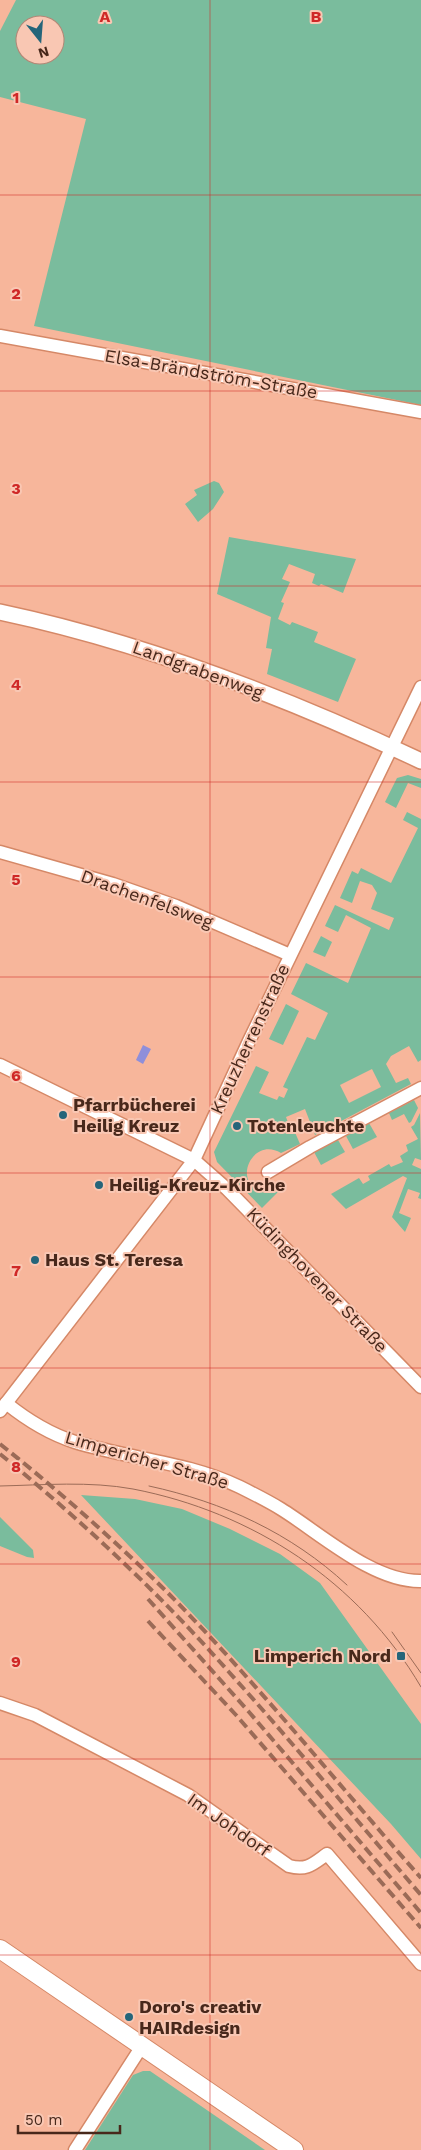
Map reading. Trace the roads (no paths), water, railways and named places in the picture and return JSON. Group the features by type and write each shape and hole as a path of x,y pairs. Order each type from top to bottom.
{"main road":[{"path":"0,1949 294,2150"}],"street":[{"name":"Elsa-Brändström-Straße","path":"0,336 421,412"},
{"name":"Landgrabenweg","path":"0,612 82,631 148,650 254,690 391,746 421,761"},
{"name":"Kreuzherrenstraße","path":"3,1407 194,1160 290,955 421,687"},
{"name":"Drachenfelsweg","path":"0,852 140,893 176,906 290,955"},
{"name":"Küdinghovener Straße","path":"0,1065 194,1160 228,1189 421,1386"},
{"path":"268,1172 310,1146 421,1088"},
{"name":"Limpericher Straße","path":"3,1407 74,1442 177,1465 218,1477 282,1510 314,1533 368,1566 394,1577 421,1581"},
{"name":"Im Johdorf","path":"0,1703 35,1715 188,1795 288,1866 300,1869 309,1867 328,1854 418,1960"},
{"path":"75,2150 142,2046"}],"water":[{"path":"143,1045 151,1049 143,1064 136,1060"}],"tram line":[{"path":"0,1486 83,1484 133,1489 177,1500 219,1515 260,1534 298,1557 334,1584 367,1615 396,1649 421,1687"},
{"path":"149,1486 203,1501 255,1522 303,1550 347,1585"},
{"path":"392,1632 421,1673"}],"railway":[{"path":"0,1444 127,1553 167,1592 265,1697 421,1878"},
{"path":"0,1454 90,1531 175,1613 277,1726 421,1895"},
{"path":"148,1599 249,1712 421,1913"},
{"path":"148,1621 236,1715 421,1928"}],"place":[{"name":"Pfarrbücherei Heilig Kreuz","path":"63,1115"},
{"name":"Totenleuchte","path":"237,1126"},
{"name":"Heilig-Kreuz-Kirche","path":"99,1185"},
{"name":"Haus St. Teresa","path":"35,1260"},
{"name":"Limperich Nord","path":"401,1656"},
{"name":"Doro's creativ HAIRdesign","path":"129,2017"}]}
